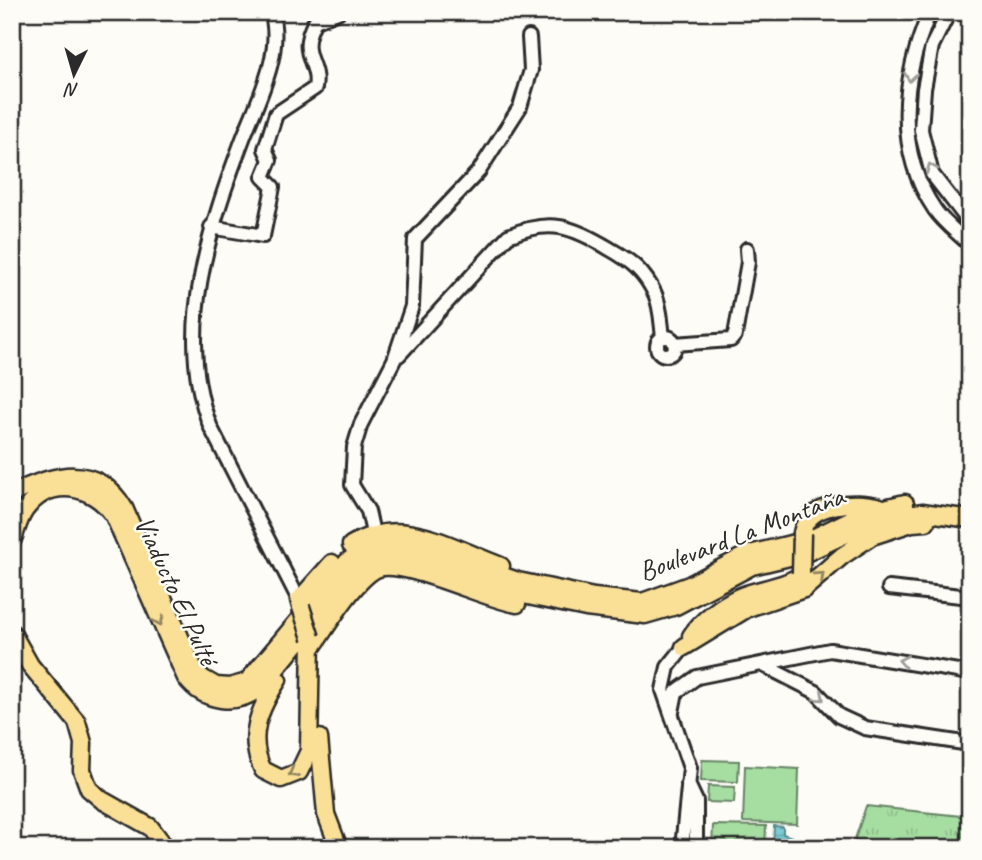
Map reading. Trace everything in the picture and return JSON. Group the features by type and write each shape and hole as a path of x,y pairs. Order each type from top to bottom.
{"main road":[{"name":"Viaducto El Pulté","path":"12,494 46,478 64,475 91,478 113,493 124,508 194,667 202,678 216,686 236,686 251,679 308,608"},
{"name":"Viaducto El Pulté","path":"14,528 37,498 58,489 79,488 101,499 114,516 182,671 191,685 207,695 230,700 249,695 261,687 291,652 308,608"},
{"path":"684,647 693,631 729,603 746,594 792,581 801,573 802,533 808,520 830,508 861,502 880,507"},
{"name":"Boulevard La Montaña","path":"308,608 348,561 370,547 385,542 412,545 469,566 543,587 624,601 656,600 746,555 811,539 880,507 917,503 970,509"},
{"name":"Boulevard La Montaña","path":"308,608 359,568 377,557 389,555 411,558 504,591 645,615 676,606 752,566 818,549 878,519 922,512 970,519"},
{"path":"684,647 748,608 804,589 842,556 872,536 912,523 970,527"},
{"path":"339,848 326,814 321,785 308,608 344,551 373,533 403,531 530,576 543,587"},
{"path":"291,652 289,663 260,708 256,725 261,765 268,774 281,779 299,772 309,751 312,642 363,580 384,566 405,567 507,602 541,607 554,601"},
{"path":"12,633 30,665 77,722 83,743 82,770 89,789 102,800 150,827 166,848"}],"street":[{"path":"271,12 274,22 268,72 211,227 198,286 197,371 203,409 308,608"},
{"path":"211,227 263,236 273,191 263,177 270,160 265,149 269,133 277,112 315,88 315,75 306,54 308,36 315,21 338,12"},
{"path":"930,12 914,49 906,107 909,157 936,212 970,245"},
{"path":"949,12 932,46 921,130 932,174 970,223"},
{"path":"373,533 368,511 352,485 354,447 360,424 394,360 412,306 415,239 480,171 520,107 531,70 529,37"},
{"path":"394,360 508,236 530,227 554,226 579,230 634,263 656,296 669,341 731,340 735,335 748,262 747,249"},
{"path":"889,588 970,597"},
{"path":"682,848 690,768 663,690 668,667 684,647"},
{"path":"672,712 676,692 697,677 830,650 970,673"},
{"path":"761,664 816,692 839,716 865,728 970,744"},
{"path":"687,783 692,789 697,809 696,848"}],"green space":[{"path":"702,760 739,761 738,782 701,781"},
{"path":"745,766 799,769 797,824 743,822"},
{"path":"708,786 735,787 734,803 707,802"},
{"path":"866,806 970,817 970,848 852,848"},
{"path":"713,825 766,826 765,848 712,848"}],"water":[{"path":"774,826 783,827 783,834 795,838 800,848 773,848"}]}
